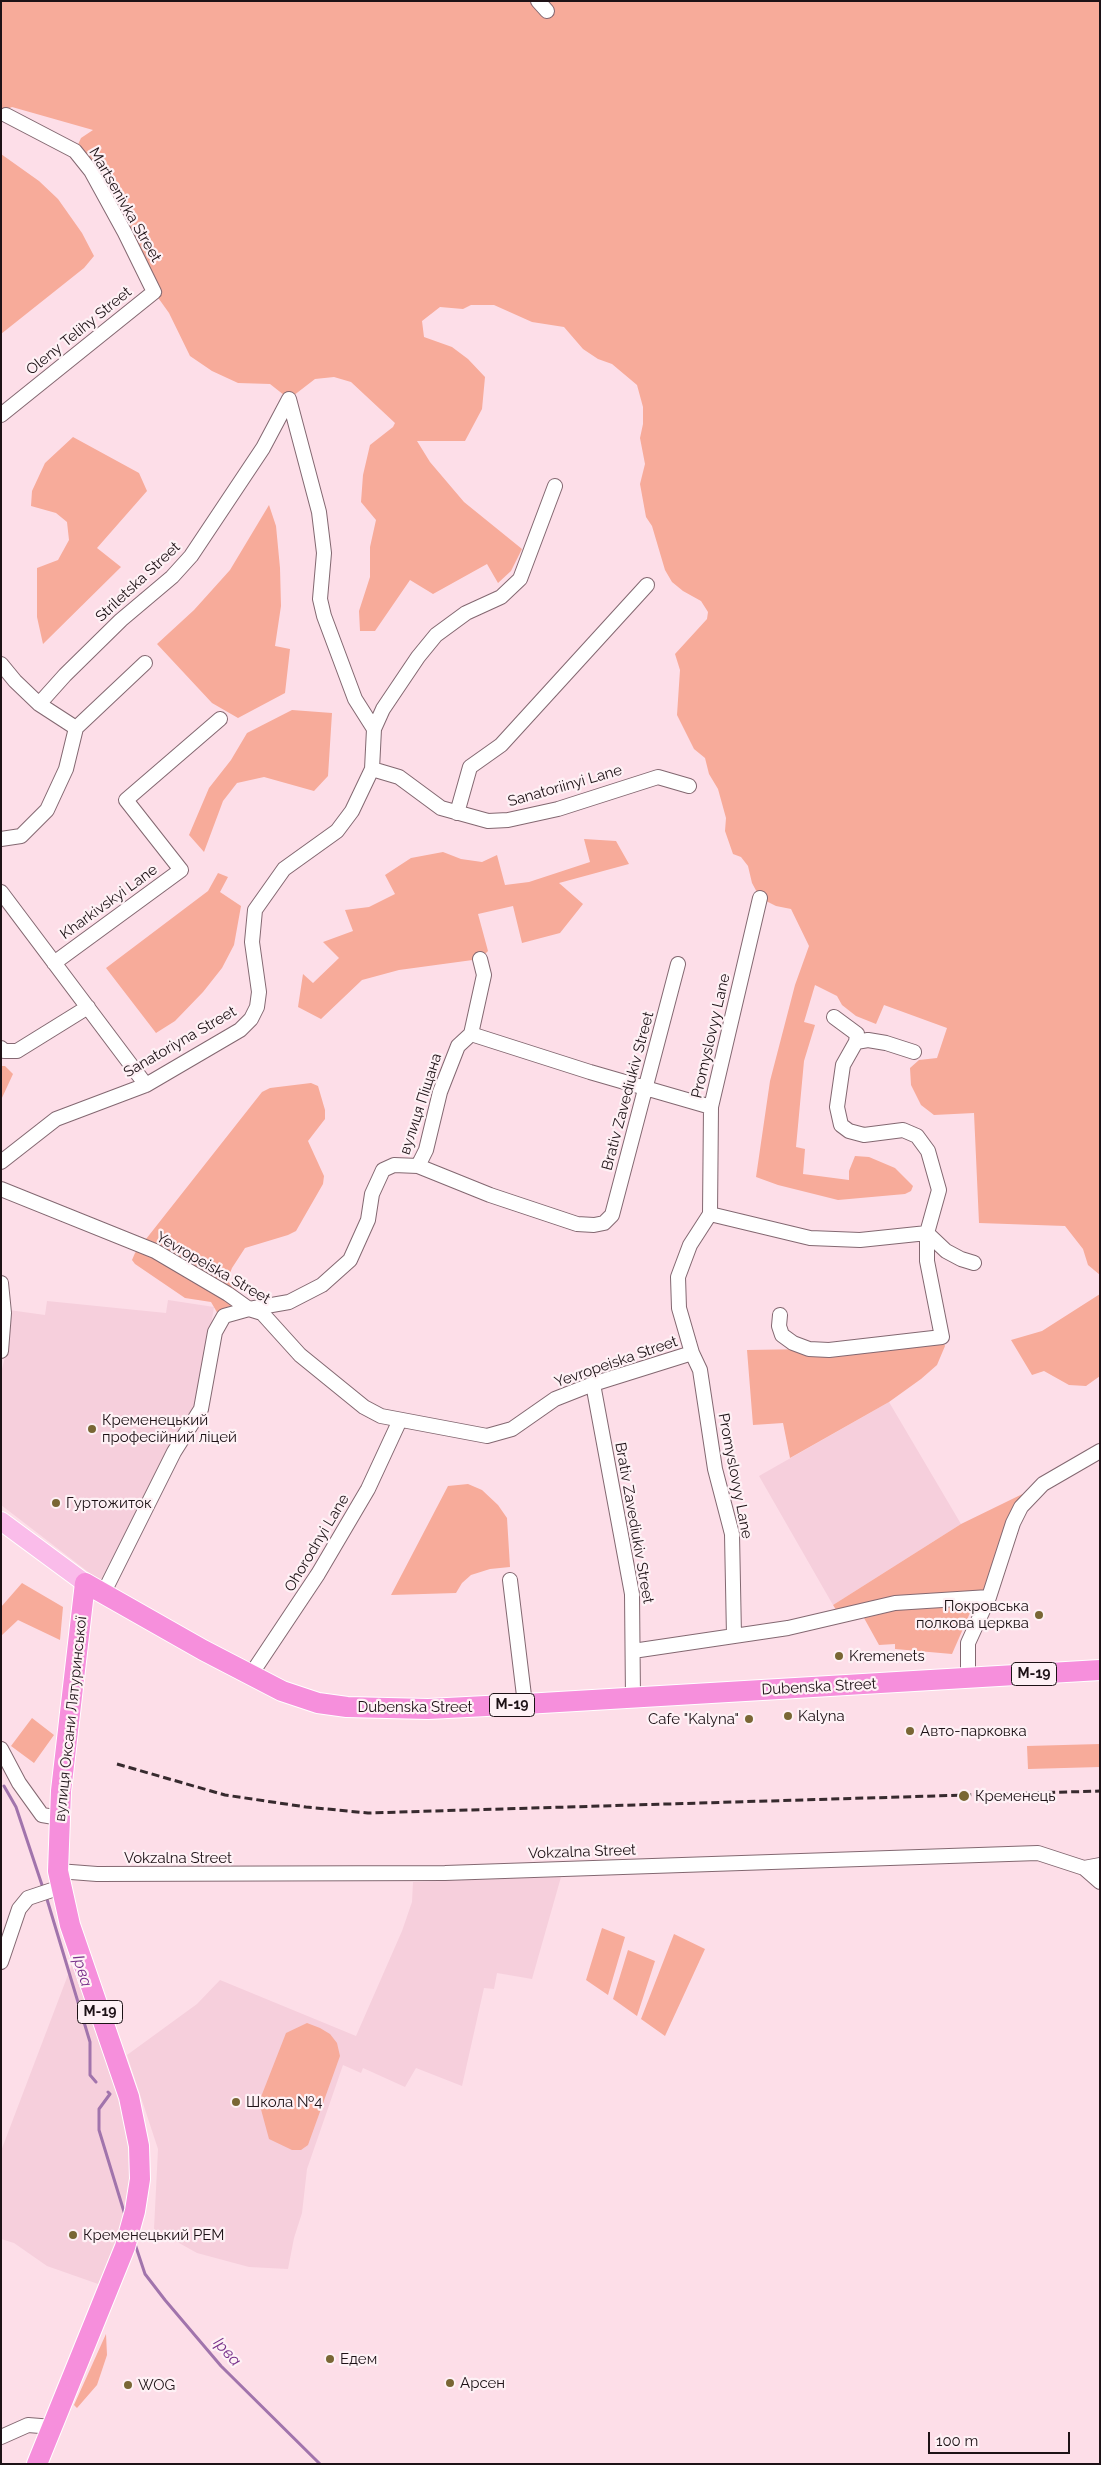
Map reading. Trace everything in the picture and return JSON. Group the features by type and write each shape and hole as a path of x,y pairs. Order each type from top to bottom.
{"highway":[{"name":"Dubenska Street","path":"85,1584 250,1676 282,1692 318,1704 347,1707 428,1709 968,1677"},
{"name":"вулиця Оксани Лятуринської","path":"53,2427 125,2246 135,2211 140,2179 139,2146 129,2096 70,1925 59,1879 60,1791 85,1584"},
{"name":"М-19","path":"968,1677 1100,1670"},
{"name":"М-19","path":"37,2464 53,2427"}],"main road":[{"name":"Dubenska Street","path":"1,1520 85,1584"}],"street":[{"name":"Martsenivka Street","path":"6,115 76,151 90,171 112,210 154,292"},
{"name":"Oleny Telihy Street","path":"1,416 154,292"},
{"name":"Striletska Street","path":"39,704 65,675 121,620 172,577 192,556 263,448 289,399 318,512 324,553 320,599 324,616 355,699 374,729"},
{"name":"Sanatoriyna Street","path":"1,1162 56,1119 146,1085 240,1030 251,1019 257,1007 259,992 252,942 255,910 284,869 337,831 352,811 372,769 374,729 383,709 418,657 436,635 466,613 501,598 520,579 555,486"},
{"path":"457,813 470,767 501,745 647,585"},
{"path":"1,664 15,681 39,704 76,728"},
{"path":"1,840 21,836 47,810 66,769 76,728 145,664"},
{"name":"Kharkivskyi Lane","path":"54,963 180,870 126,800 220,719"},
{"name":"Sanatoriinyi Lane","path":"372,769 382,770 399,777 441,808 488,822 508,820 558,809 658,778 689,786"},
{"path":"1,892 146,1085"},
{"name":"Promyslovyy Lane","path":"734,1636 732,1534 715,1469 700,1370 692,1353 679,1308 678,1277 690,1245 710,1214 710,1108 760,898"},
{"name":"вулиця Піщана","path":"103,1594 174,1452 201,1409 215,1332 224,1316 249,1309 289,1302 322,1285 350,1260 368,1220 372,1194 383,1170 394,1165 418,1166 426,1150 440,1092 458,1046 470,1034 484,975 480,960"},
{"name":"Brativ Zavediukiv Street","path":"418,1166 490,1195 577,1224 594,1225 604,1223 612,1215 678,964"},
{"path":"1,1048 4,1051 17,1051 88,1007"},
{"path":"780,1315 779,1326 782,1335 793,1344 809,1350 829,1350 942,1337 927,1261 927,1233 939,1190 928,1151 917,1136 903,1130 864,1135 850,1131 841,1125 837,1107 839,1082 843,1066 856,1042 856,1034 834,1017"},
{"path":"470,1034 710,1108"},
{"path":"856,1042 868,1040 886,1043 914,1052"},
{"name":"Yevropeiska Street","path":"1,1189 156,1251 228,1294 249,1309 262,1314 300,1355 364,1407 381,1416 487,1436 512,1429 555,1399 593,1384 692,1353"},
{"path":"710,1214 810,1238 860,1240 927,1233 946,1251 974,1263"},
{"path":"1,1283 4,1313 1,1351"},
{"name":"Brativ Zavediukiv Street","path":"593,1384 632,1594 634,1698"},
{"name":"Ohorodnyi Lane","path":"250,1676 318,1574 368,1489 400,1420"},
{"path":"968,1677 968,1643 988,1597 1013,1523 1024,1503 1043,1484 1100,1451"},
{"path":"510,1580 525,1704"},
{"path":"633,1650 788,1628 895,1603 988,1597"},
{"path":"1,1749 19,1783 42,1815 60,1818"},
{"path":"1,1777 12,1768"},
{"name":"Vokzalna Street","path":"59,1879 96,1874 445,1873 1038,1853 1084,1868 1100,1882"},
{"path":"1084,1868 1100,1865"},
{"path":"1,1962 18,1909 28,1898 59,1879"},
{"path":"1,2437 28,2425 53,2427"}],"shaded area":[{"path":"1,1 1100,1 1100,1275 1088,1265 1083,1249 1065,1226 979,1223 974,1113 934,1115 921,1105 911,1085 910,1068 919,1060 937,1058 947,1028 884,1005 876,1024 856,1016 842,1005 837,996 815,985 804,1022 815,1025 804,1061 796,1147 805,1149 803,1174 849,1180 849,1171 855,1156 869,1157 895,1168 913,1186 911,1191 905,1194 838,1200 778,1185 756,1177 770,1081 795,985 809,946 791,909 776,906 760,898 752,883 748,866 741,857 733,854 725,831 726,818 718,789 709,774 705,758 694,749 677,715 680,670 675,654 707,619 708,612 701,601 672,582 665,570 652,526 646,517 640,484 645,464 640,438 643,424 643,407 637,385 612,364 598,359 583,349 564,327 532,322 494,305 471,305 463,309 440,307 422,321 424,337 452,347 468,359 485,377 482,409 465,441 417,441 430,462 464,502 522,549 511,571 498,583 487,564 433,594 410,580 375,631 360,631 359,611 370,577 370,547 376,520 361,502 363,475 370,445 393,427 395,423 351,382 334,377 315,379 289,399 270,384 238,383 212,371 190,356 169,313 154,292 75,151 81,138 93,130 12,107 1,112"},
{"path":"1,154 39,181 58,199 82,233 94,256 84,268 1,334"},
{"path":"73,437 139,473 147,491 97,548 121,567 43,644 37,617 37,568 58,560 69,540 67,522 56,513 31,506 32,491 45,463"},
{"path":"269,505 276,526 280,568 281,606 275,646 290,649 285,693 238,718 212,703 157,644 194,610 230,570"},
{"path":"292,710 332,713 328,776 314,791 264,777 237,783 223,801 204,852 189,835 209,788 231,760 247,733"},
{"path":"584,839 616,841 629,864 559,883 583,904 560,933 522,943 513,906 478,914 488,951 480,959 399,970 362,980 321,1019 298,1007 303,974 313,983 339,958 323,942 353,931 345,910 369,907 395,894 385,875 411,858 443,852 461,859 482,862 497,855 505,885 529,882 590,862"},
{"path":"218,873 228,877 220,892 241,906 234,945 222,968 203,992 175,1021 156,1033 106,968 208,891"},
{"path":"1,1066 5,1066 13,1074 1,1100"},
{"path":"311,1083 318,1086 325,1110 325,1119 308,1141 324,1176 323,1184 296,1231 245,1248 232,1268 228,1278 229,1282 252,1309 218,1314 211,1302 185,1298 135,1264 132,1260 135,1253 262,1092 270,1088"},
{"path":"1100,1294 1100,1376 1086,1386 1069,1385 1044,1371 1032,1375 1011,1340 1042,1331"},
{"name":"Кременецький професійний ліцей","path":"168,1300 214,1307 197,1407 168,1450 100,1581 1,1505 1,1373 9,1341 9,1310 45,1315 47,1301 166,1313"},
{"path":"942,1337 945,1346 937,1365 921,1379 889,1402 790,1458 783,1423 753,1425 747,1350 809,1349"},
{"path":"889,1402 961,1524 833,1605 759,1476"},
{"path":"468,1484 482,1490 498,1505 507,1518 510,1567 490,1569 471,1575 462,1583 456,1593 391,1595 448,1486"},
{"path":"1043,1484 1024,1503 989,1597 840,1616 833,1605 961,1524"},
{"path":"22,1583 63,1607 60,1640 18,1620 1,1636 1,1607"},
{"path":"973,1606 952,1654 895,1649 895,1644 879,1645 864,1618 897,1610"},
{"path":"32,1718 54,1735 34,1763 11,1746"},
{"path":"1100,1744 1100,1767 1028,1769 1027,1746"},
{"name":"Школа №4","path":"561,1877 532,1979 497,1973 494,1989 484,1988 462,2086 416,2068 405,2087 363,2068 361,2073 343,2065 307,2169 302,2213 294,2238 288,2269 249,2267 197,2253 154,2229 158,2149 127,2055 197,2004 220,1980 356,2036 402,1931 412,1902 413,1882"},
{"path":"602,1928 625,1937 608,1995 586,1980"},
{"path":"674,1934 705,1949 665,2036 641,2019"},
{"path":"628,1950 655,1961 637,2016 613,1999"},
{"name":"Кременецький РЕМ","path":"74,1959 123,2098 134,2180 128,2210 101,2285 47,2266 14,2243 1,2239 1,2151"},
{"path":"307,2023 330,2034 337,2043 340,2056 308,2145 301,2150 292,2150 269,2139 259,2102 286,2033"},
{"path":"106,2334 107,2355 97,2385 77,2408 74,2405"}],"waterway":[{"name":"Ірва","path":"4,1786 16,1807 43,1888"},
{"name":"Ірва","path":"46,1896 90,2042 90,2075 96,2082"},
{"name":"Ірва","path":"108,2092 110,2094 99,2109 99,2130 125,2215"},
{"name":"Ірва","path":"135,2244 145,2274 165,2300 221,2366 320,2464"}],"railway":[{"path":"117,1764 225,1795 306,1807 368,1813 1100,1791"}],"place":[{"name":"Кременецький професійний ліцей","path":"92,1429"},
{"name":"Гуртожиток","path":"56,1503"},
{"name":"Покровська полкова церква","path":"1039,1615"},
{"name":"Kremenets","path":"839,1656"},
{"name":"Kalyna","path":"788,1716"},
{"name":"Cafe \"Kalyna\"","path":"749,1719"},
{"name":"Авто-парковка","path":"910,1731"},
{"name":"Кременець","path":"964,1796"},
{"name":"Школа №4","path":"236,2102"},
{"name":"Кременецький РЕМ","path":"73,2235"},
{"name":"Едем","path":"330,2359"},
{"name":"Арсен","path":"450,2383"},
{"name":"WOG","path":"128,2385"}]}
